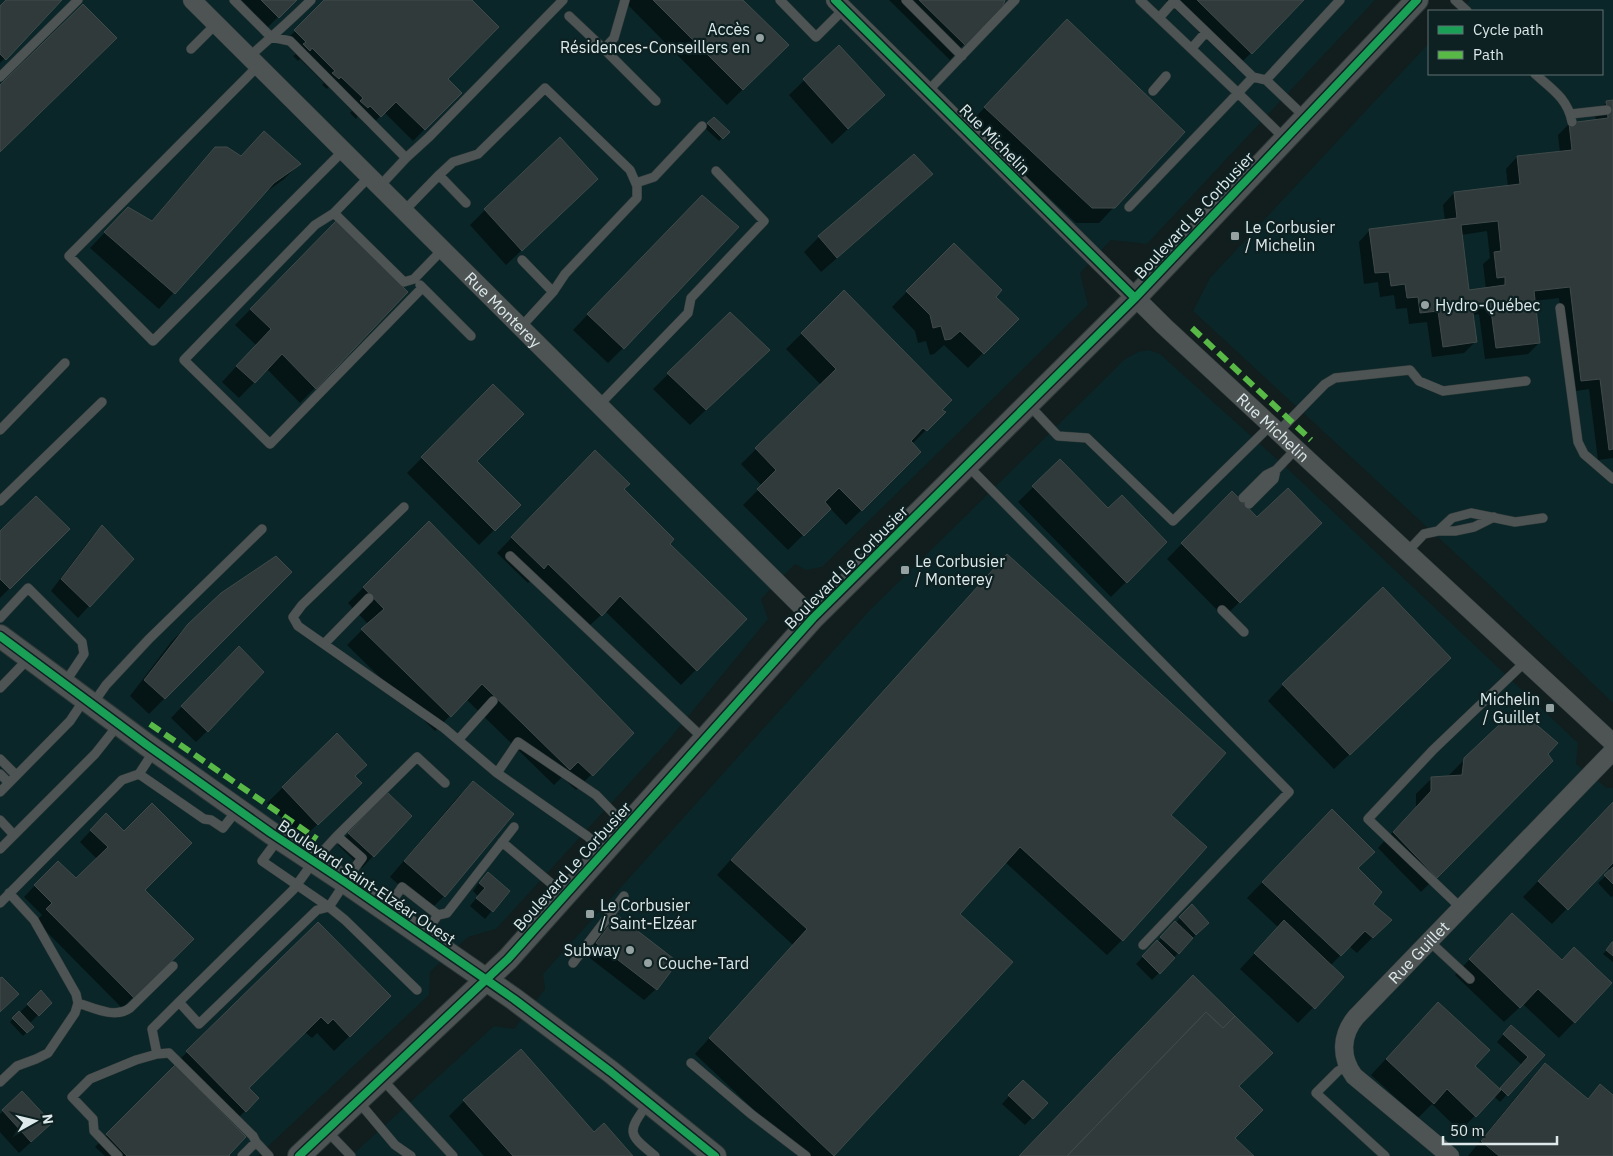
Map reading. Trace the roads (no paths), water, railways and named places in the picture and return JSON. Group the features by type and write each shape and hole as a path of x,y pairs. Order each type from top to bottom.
{"street":[{"name":"Rue Monterey","path":"192,0 813,618"},
{"name":"Boulevard Le Corbusier","path":"299,1156 508,959 813,618 1135,298 1417,0"},
{"name":"Rue Michelin","path":"840,5 1135,298 1613,744"},
{"name":"Boulevard Saint-Elzéar Ouest","path":"0,636 118,724 237,809 486,980 611,1072 715,1156"},
{"name":"Rue Guillet","path":"1450,1156 1358,1080 1348,1066 1344,1055 1343,1043 1346,1032 1352,1021 1613,751"}],"lane":[{"path":"0,77 78,0"},
{"path":"234,0 271,36 290,42 406,158"},
{"path":"311,0 287,24 271,36 253,61 202,120 69,256 153,341 343,151"},
{"path":"422,288 270,444 184,360 315,225 334,213 406,158 429,137 563,0"},
{"path":"604,50 614,38 625,0"},
{"path":"780,0 816,37 840,5"},
{"path":"906,0 962,56"},
{"path":"927,92 1015,0"},
{"path":"1140,0 1192,48 1285,140"},
{"path":"1159,18 1173,0 1253,77 1266,80 1306,118"},
{"path":"1266,80 1340,0"},
{"path":"1455,0 1466,10"},
{"path":"569,16 656,101"},
{"path":"191,49 216,24"},
{"path":"1192,48 1206,32"},
{"path":"1536,75 1565,101 1571,118 1607,110"},
{"path":"1152,91 1166,76"},
{"path":"1129,207 1253,77"},
{"path":"404,211 453,162 478,154 546,88 630,170 636,183 637,198 565,274 553,292 521,327"},
{"path":"636,183 654,177 702,126"},
{"path":"599,405 688,313 691,298 764,221 716,171"},
{"path":"440,175 466,203"},
{"path":"334,213 404,282 414,279 443,249"},
{"path":"522,260 553,292"},
{"path":"414,279 471,336"},
{"path":"1560,308 1578,442 1584,454 1613,479"},
{"path":"0,430 65,363"},
{"path":"1027,404 1058,436 1087,438 1172,521 1325,384 1335,378 1410,370 1419,381 1442,391 1526,380"},
{"path":"0,501 102,402"},
{"path":"1246,501 1274,479 1276,470 1296,449"},
{"path":"967,464 1289,792 1143,946"},
{"path":"404,507 296,611 294,617 298,626 444,728 497,774 587,836 604,851"},
{"path":"1438,531 1452,518 1471,513 1515,522 1544,518"},
{"path":"1407,552 1421,536 1438,531 1474,526 1495,517"},
{"path":"0,791 149,639 262,529"},
{"path":"510,556 704,739"},
{"path":"0,618 28,588 82,642 84,654 64,684"},
{"path":"324,644 369,598"},
{"path":"1222,610 1244,632"},
{"path":"0,688 29,658"},
{"path":"1461,908 1368,819 1433,750 1525,662"},
{"path":"458,740 493,700"},
{"path":"0,849 95,754 118,724"},
{"path":"497,774 518,742 596,795 626,827"},
{"path":"0,903 122,780 139,774 154,750"},
{"path":"157,1054 152,1029 297,885 314,861 337,836 417,757 445,783"},
{"path":"0,759 16,775"},
{"path":"0,774 9,783"},
{"path":"139,774 204,820 211,820 223,828 237,809"},
{"path":"0,820 14,834"},
{"path":"386,910 402,888 438,914 447,913 514,827"},
{"path":"179,1002 199,1024 317,910 329,907 362,858 337,836"},
{"path":"279,838 262,861 345,920 417,990"},
{"path":"502,842 564,895"},
{"path":"0,1082 17,1066 48,1053 75,1012 78,1003 76,994 34,920 10,893"},
{"path":"573,963 624,896"},
{"path":"423,936 438,914"},
{"path":"1429,941 1470,979"},
{"path":"78,1003 110,1012 123,1012 130,1008 173,966"},
{"path":"118,1156 94,1131 93,1119 72,1097 90,1079 136,1060 157,1054 169,1053 253,1136 269,1156"},
{"path":"692,1064 806,1156"},
{"path":"1348,1066 1338,1071 1316,1093 1385,1156"},
{"path":"381,1079 453,1156"},
{"path":"358,1101 396,1145 411,1156"},
{"path":"649,1103 636,1121 633,1130 636,1140 655,1156"},
{"path":"327,1130 351,1156"},
{"path":"242,1156 256,1142"}],"place":[{"name":"Accès Résidences-Conseillers en","path":"760,38"},
{"name":"Le Corbusier / Michelin","path":"1235,236"},
{"name":"Hydro-Québec","path":"1425,305"},
{"name":"Le Corbusier / Monterey","path":"905,570"},
{"name":"Michelin / Guillet","path":"1550,708"},
{"name":"Le Corbusier / Saint-Elzéar","path":"590,914"},
{"name":"Subway","path":"630,950"},
{"name":"Couche-Tard","path":"648,963"}]}
